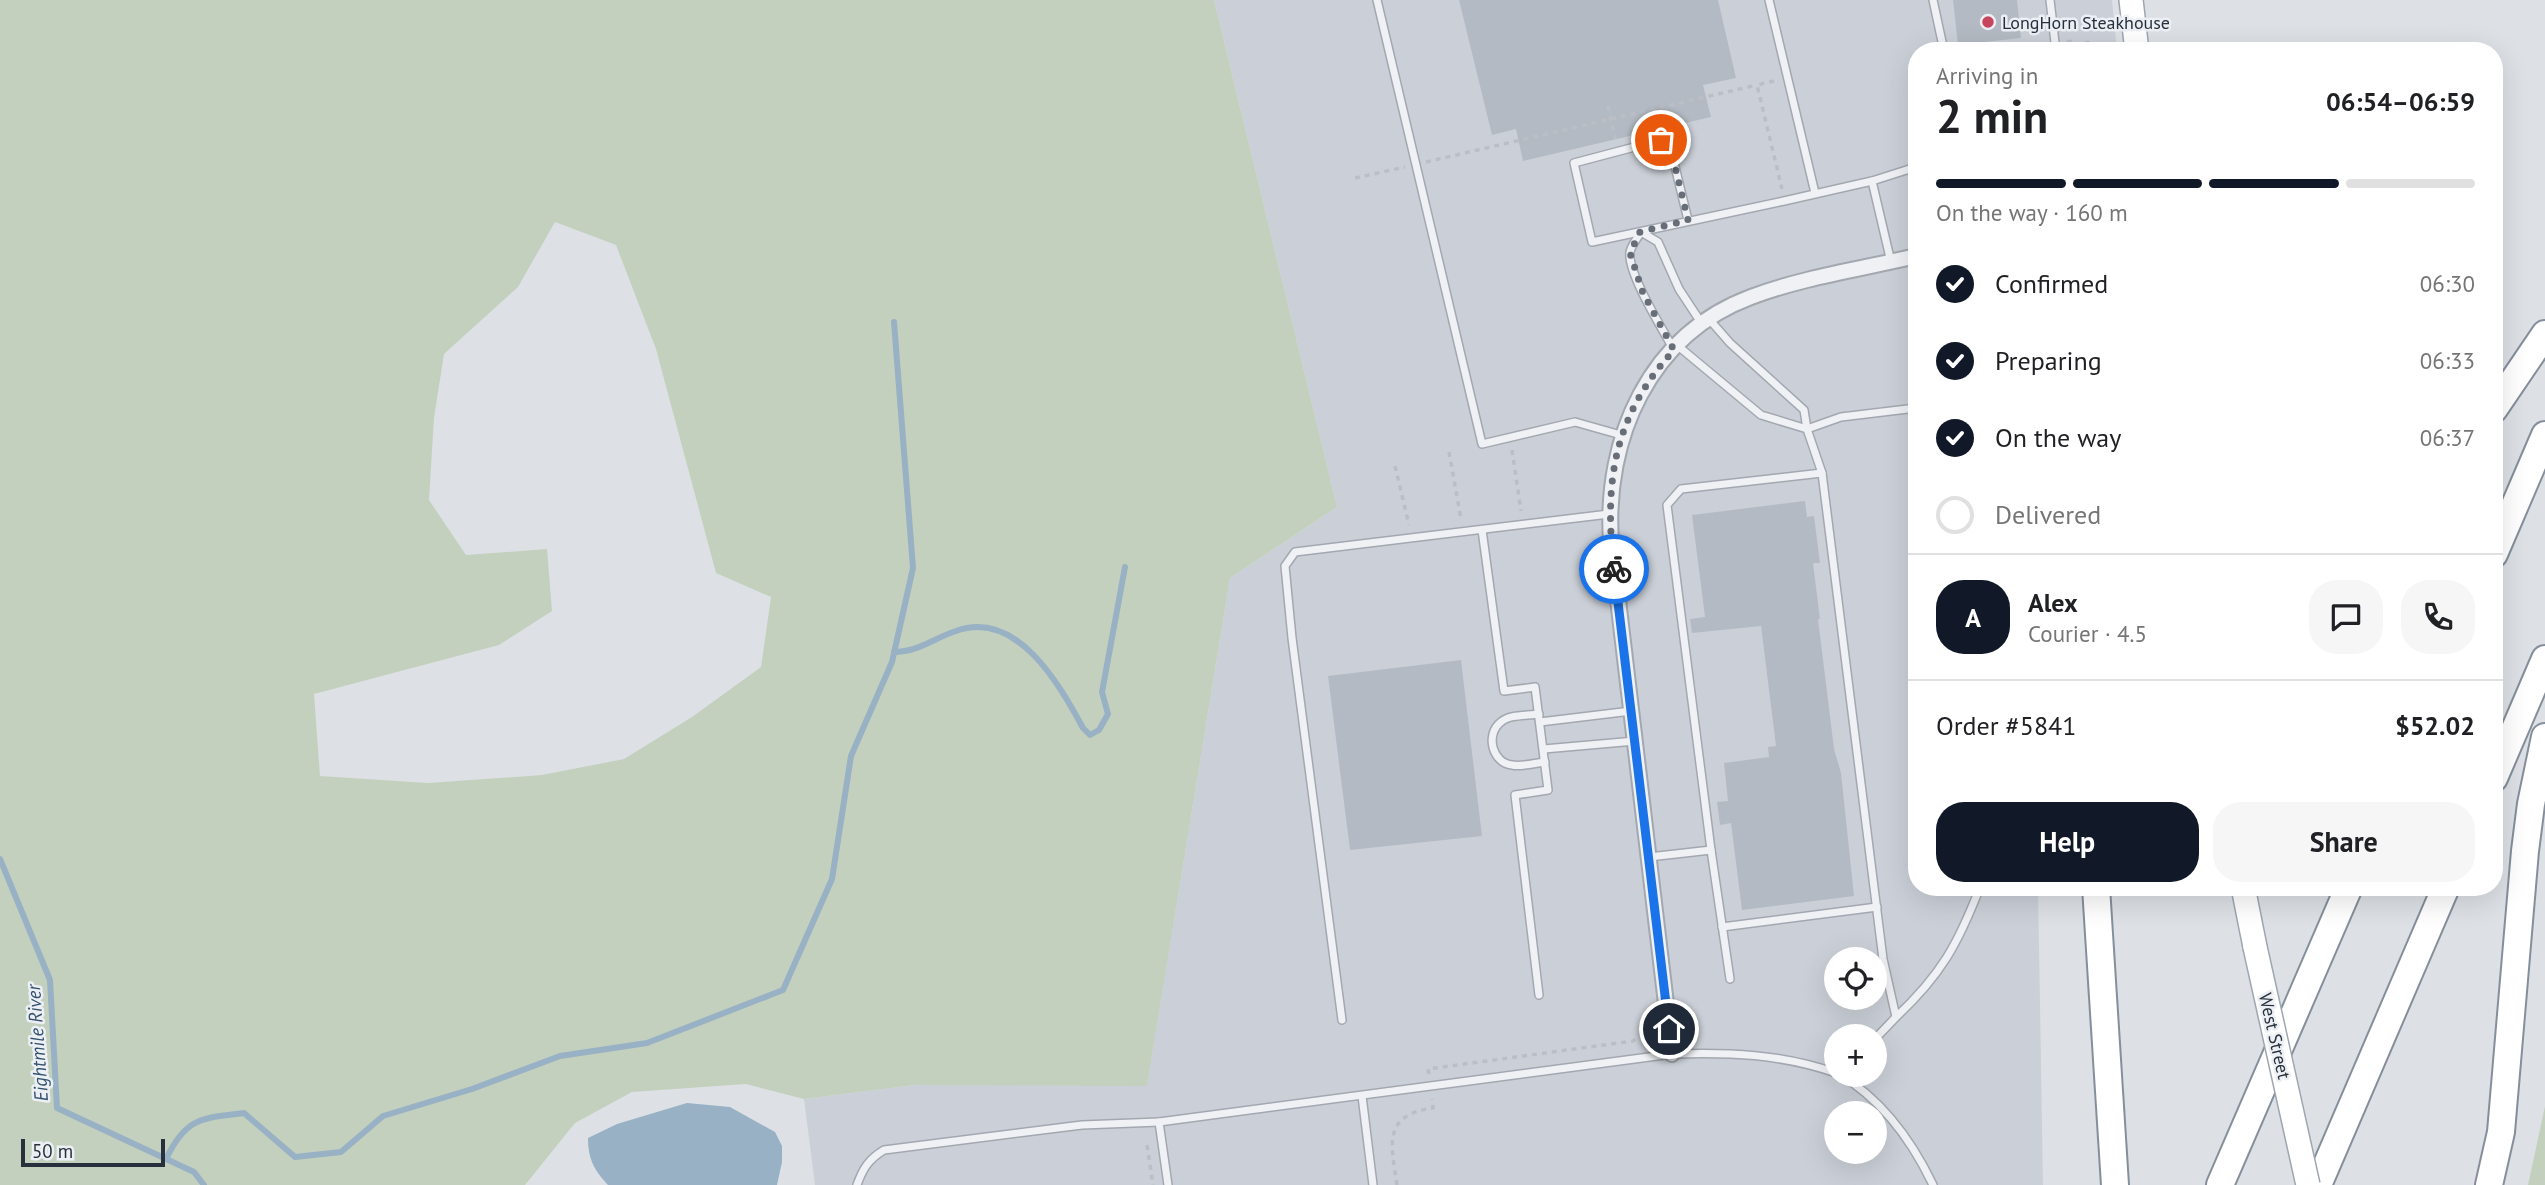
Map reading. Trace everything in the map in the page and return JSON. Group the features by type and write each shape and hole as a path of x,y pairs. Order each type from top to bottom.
{"highway":[{"path":"2503,396 2545,334"},
{"path":"2503,533 2545,435"},
{"path":"2503,757 2545,659"},
{"path":"2489,1185 2501,1132 2528,828 2545,737"},
{"path":"2097,896 2115,1185"},
{"path":"2220,1185 2345,896"},
{"path":"2318,1185 2442,896"}],"main road":[{"path":"2132,0 2136,42"},
{"name":"West Street","path":"2245,896 2308,1185"}],"street":[{"path":"1672,1054 1609,514 1610,489 1621,435 1644,387 1676,348 1706,321 1750,298 1773,290 1908,258"}],"lane":[{"path":"1377,0 1482,444 1575,422 1621,435"},
{"path":"1769,0 1815,193"},
{"path":"1933,0 1942,42"},
{"path":"2050,0 2055,42"},
{"path":"1688,220 1670,146 1661,140 1574,163 1592,242 1872,181 1908,170"},
{"path":"1872,181 1891,262"},
{"path":"1640,232 1658,242 1679,289 1706,321 1804,410 1807,429 1822,472 1883,959 1896,1017"},
{"path":"1640,232 1630,253 1633,268 1643,293 1676,348 1761,415 1807,429 1841,417 1908,409"},
{"path":"1730,979 1667,505 1681,489 1822,472"},
{"path":"1342,1020 1285,566 1296,552 1609,514"},
{"path":"1482,530 1504,691 1535,687 1544,749 1548,790 1515,795 1539,995"},
{"path":"1545,762 1513,766 1502,763 1496,756 1493,744 1493,733 1500,722 1509,718 1631,711"},
{"path":"1544,749 1634,741"},
{"path":"1648,857 1711,850"},
{"path":"1887,1027 1927,989 1962,935 1977,896"},
{"path":"1722,927 1877,907"},
{"path":"857,1185 863,1169 872,1157 884,1150 1082,1125 1160,1122 1672,1054 1726,1052 1804,1062 1824,1069"},
{"path":"1854,1087 1892,1119 1919,1155 1933,1185"},
{"path":"1362,1096 1373,1185"},
{"path":"1160,1122 1168,1185"}],"path":[{"path":"2040,33 2041,42"},
{"path":"1355,178 1787,78"},
{"path":"1757,85 1784,201"},
{"path":"1608,106 1617,151"},
{"path":"1509,438 1517,467 1522,524"},
{"path":"1449,452 1463,532"},
{"path":"1395,466 1410,538"},
{"path":"1147,1145 1153,1185"}],"shaded area":[{"path":"1214,0 2112,0 2116,42 1908,42 1908,896 2038,896 2043,1185 815,1185 804,1099 915,1085 1147,1085 1230,578 1337,507"}],"green space":[{"path":"0,0 1214,0 1337,507 1230,578 1147,1086 915,1085 804,1099 746,1084 632,1092 575,1123 525,1185 0,1185","holes":["555,222 616,245 656,349 716,573 771,597 761,667 692,717 624,759 542,775 428,783 320,776 314,694 499,645 552,611 547,549 466,555 429,500 434,418 444,354 518,287"]},
{"path":"2545,1106 2545,1185 2528,1185"}],"water":[{"path":"687,1103 730,1107 775,1132 782,1146 777,1185 608,1185 593,1164 588,1138 617,1124"}],"building":[{"path":"1459,0 1718,0 1736,78 1703,85 1711,117 1523,161 1516,129 1492,135"},
{"path":"1953,0 2017,0 2021,38 1958,42"},
{"path":"1805,501 1807,517 1814,516 1820,563 1813,563 1818,619 1834,749 1841,773 1854,896 1742,910 1731,823 1720,825 1717,802 1728,801 1724,763 1769,757 1768,747 1776,746 1761,626 1692,633 1690,619 1705,617 1692,515"},
{"path":"1461,660 1482,836 1350,850 1328,676"}],"waterway":[{"path":"166,1159 173,1145 188,1127 217,1116 244,1113 295,1157 341,1152 383,1116 472,1089 560,1056 647,1043 783,990 832,879 851,756 892,662 913,568 894,322"},
{"path":"894,652 918,647 956,631 978,627 998,631 1017,640 1033,655 1062,691 1083,728 1090,735 1099,730 1108,714 1102,692 1125,567"},
{"name":"Eightmile River","path":"0,859 50,980 57,1108 194,1172 204,1185"}],"way so far":[{"path":"1614,569 1609,514 1610,489 1621,435 1630,411 1644,387 1674,350 1643,293 1630,253 1640,232 1688,220 1670,146 1661,140"}],"place":[{"name":"LongHorn Steakhouse","path":"1988,22"}],"route":[{"path":"1614,569 1669,1029"}]}
